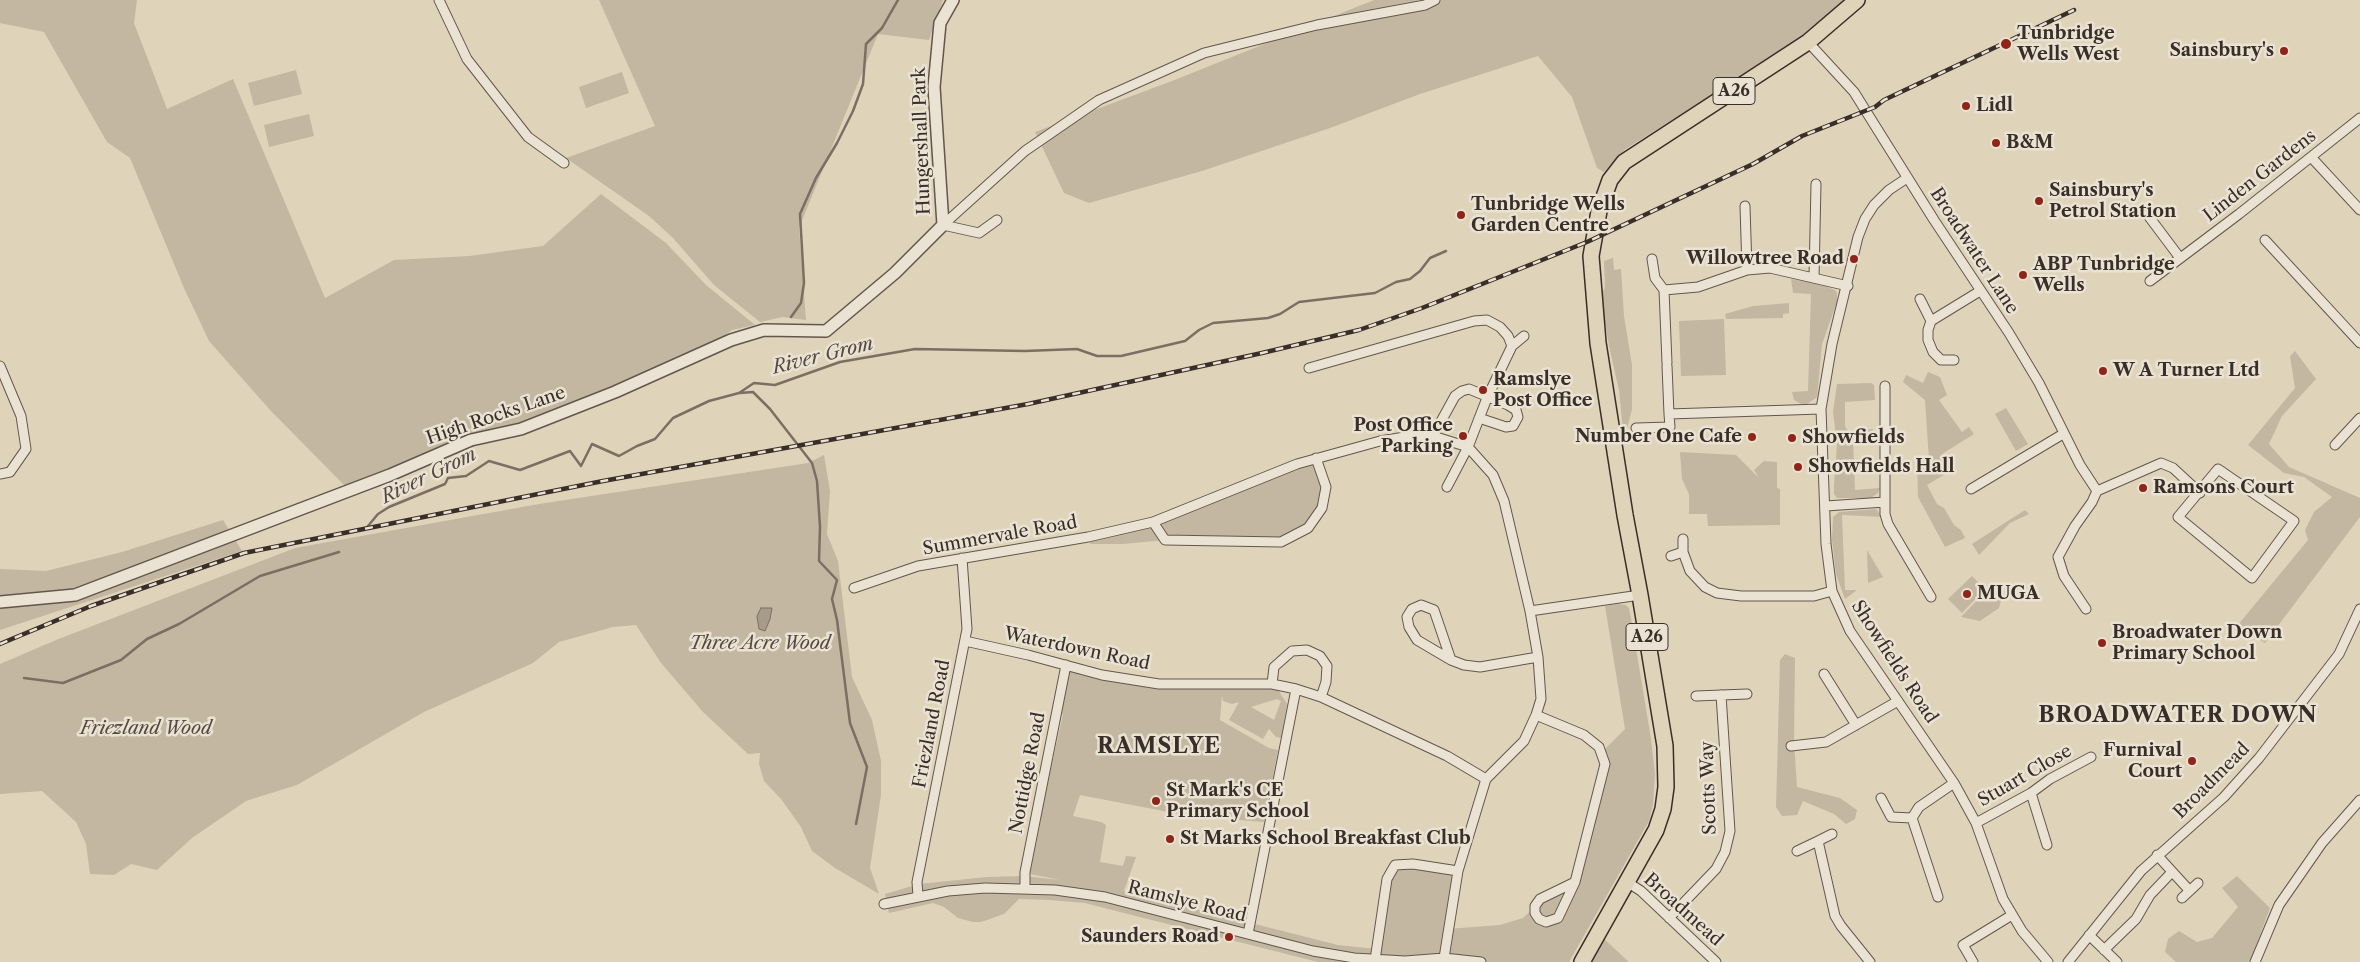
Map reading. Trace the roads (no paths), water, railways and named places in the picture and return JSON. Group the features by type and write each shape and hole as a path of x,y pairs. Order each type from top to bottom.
{"highway":[{"name":"A26","path":"1582,962 1656,830 1663,809 1666,787 1665,746 1625,515 1596,324 1591,256 1599,211 1610,180 1624,162 1808,42 1857,0"}],"street":[{"path":"439,0 468,59 528,137 564,163"},
{"name":"Hungershall Park","path":"943,225 934,87 940,23 953,0"},
{"path":"943,225 1025,151 1099,100 1204,53 1317,25 1425,5 1436,0"},
{"name":"Broadwater Lane","path":"1808,42 1854,92 2039,383 2063,434 2089,482 2097,491"},
{"name":"Linden Gardens","path":"2150,281 2360,118"},
{"path":"2311,157 2360,210"},
{"name":"Showfields Road","path":"1907,178 1889,190 1874,205 1865,219 1858,237 1848,286 1832,344 1821,409 1826,544 1832,590 1850,631 1954,783 1976,823 2003,899 2022,931 2048,962"},
{"path":"1814,278 1816,184"},
{"path":"1745,206 1747,270"},
{"path":"2147,214 2180,258"},
{"path":"943,225 979,233 997,220"},
{"name":"High Rocks Lane","path":"0,602 75,595 390,475 463,443 521,429 615,392 731,340 764,330 826,331 895,273 943,225"},
{"path":"2265,240 2360,343"},
{"path":"1636,428 1670,427 1664,290 1655,278 1652,259"},
{"path":"1664,290 1698,287 1747,270 1770,268 1848,286"},
{"path":"1954,360 1940,360 1933,352 1928,340 1928,330 1931,322 1980,291"},
{"path":"1920,299 1931,322"},
{"path":"1308,368 1474,320 1488,320 1500,327 1508,336 1512,346"},
{"path":"1447,487 1468,447 1487,398 1512,346 1524,336"},
{"path":"1362,351 1364,361"},
{"path":"0,366 21,416 26,449 10,472 0,474"},
{"path":"1885,386 1885,502 1888,524 1931,598"},
{"path":"1433,436 1454,396 1469,389 1516,410 1518,417 1513,426 1506,427 1479,418"},
{"path":"1669,414 1821,409"},
{"path":"2335,445 2360,418"},
{"path":"1972,489 2063,434"},
{"name":"Summervale Road","path":"854,588 918,566 1088,537 1153,522 1316,458 1380,441 1411,436 1433,436 1468,447"},
{"path":"1444,958 1458,871 1486,779 1524,741 1541,699 1538,657 1530,611 1504,502 1493,475 1468,447"},
{"path":"1153,522 1165,540 1281,542 1308,528 1322,508 1326,487 1316,458"},
{"path":"2086,609 2064,576 2058,557 2097,491 2161,463 2173,468 2200,492"},
{"path":"2218,469 2294,521 2252,578 2178,517 2200,492 2218,469"},
{"path":"1826,506 1885,502"},
{"path":"1682,539 1683,552 1690,571 1705,587 1717,593 1741,596 1814,596 1832,590"},
{"path":"1672,556 1683,552"},
{"name":"Friezland Road","path":"918,896 917,882 967,629 962,558"},
{"path":"1530,611 1640,595"},
{"path":"1451,660 1434,610 1420,606 1412,609 1407,617 1409,627 1417,640 1451,660 1464,666 1480,667 1538,657"},
{"name":"Broadmead","path":"2068,962 2140,871 2224,797 2259,758 2340,654 2360,609"},
{"name":"Waterdown Road","path":"965,642 1102,675 1158,684 1272,684 1296,689 1321,697 1447,756 1486,779"},
{"path":"1272,684 1274,667 1292,650 1307,650 1320,656 1327,666 1326,682 1321,697"},
{"name":"Nottidge Road","path":"1025,887 1025,872 1066,665"},
{"path":"1824,674 1856,725"},
{"path":"1248,934 1296,689"},
{"path":"1696,696 1747,694"},
{"name":"Scotts Way","path":"1669,918 1716,869 1725,852 1730,831 1721,695"},
{"path":"1791,746 1826,742 1898,701"},
{"path":"1536,715 1584,735 1599,747 1605,764 1575,882 1558,918 1546,922 1539,919 1535,913 1535,906 1540,899 1575,882"},
{"name":"Stuart Close","path":"1976,823 2032,793 2050,779 2091,757"},
{"path":"1912,818 1919,807 1954,783"},
{"path":"2032,793 2047,845"},
{"path":"1881,798 1891,817 1912,818"},
{"path":"2256,962 2279,905 2322,843 2360,800"},
{"path":"1912,818 1938,897"},
{"path":"1797,851 1832,834"},
{"path":"1818,841 1835,916 1870,962"},
{"path":"2157,855 2190,890"},
{"path":"1374,960 1387,878 1395,865 1413,864 1458,871"},
{"path":"2104,950 2136,919 2150,895 2172,872"},
{"name":"Broadmead","path":"1627,882 1641,891 1716,962"},
{"path":"2182,898 2198,883"},
{"name":"Ramslye Road","path":"884,904 918,896 985,888 1025,887 1105,897 1313,951 1374,960 1444,958 1481,962"},
{"path":"1973,962 1963,945 2012,915"},
{"path":"2089,935 2117,962"}],"waterway":[{"path":"791,317 801,303 804,283 800,214 816,178 853,111 863,84 866,44 882,28 898,0"},
{"name":"River Grom","path":"368,526 378,514 389,507 445,484 448,478 466,476 489,461 520,470 570,451 581,466 592,444 619,456 655,439 673,418 709,401 739,393 754,383 775,385 840,362 915,349 1025,351 1077,349 1097,356 1121,356 1185,341 1199,330 1213,323 1268,318 1280,314 1299,302 1375,293 1396,282 1410,279 1420,271 1430,258 1446,251"},
{"path":"740,393 753,392 770,409 812,463 817,481 820,527 819,561 837,580 832,599 837,620 850,723 867,767 856,824"},
{"name":"River Grom","path":"24,678 63,683 121,660 147,639 179,624 260,576 339,552"}],"railway":[{"path":"0,644 91,606 244,553 603,481 1028,404 1359,330 1422,308 1587,242 1753,164 1802,136 1875,107 1884,100 2074,10"}],"place":[{"name":"Tunbridge Wells West","path":"2006,44"},
{"name":"Sainsbury's","path":"2284,51"},
{"name":"Lidl","path":"1966,106"},
{"name":"B&M","path":"1996,143"},
{"name":"Sainsbury's Petrol Station","path":"2039,201"},
{"name":"Tunbridge Wells Garden Centre","path":"1461,215"},
{"name":"Willowtree Road","path":"1854,259"},
{"name":"ABP Tunbridge Wells","path":"2023,275"},
{"name":"W A Turner Ltd","path":"2103,371"},
{"name":"Ramslye Post Office","path":"1483,390"},
{"name":"Post Office Parking","path":"1463,436"},
{"name":"Number One Cafe","path":"1752,437"},
{"name":"Showfields","path":"1792,438"},
{"name":"Showfields Hall","path":"1798,467"},
{"name":"Ramsons Court","path":"2143,488"},
{"name":"MUGA","path":"1967,594"},
{"name":"Broadwater Down Primary School","path":"2102,643"},
{"name":"Furnival Court","path":"2192,761"},
{"name":"St Mark's CE Primary School","path":"1156,801"},
{"name":"St Marks School Breakfast Club","path":"1170,839"},
{"name":"Saunders Road","path":"1229,937"}],"district":[{"name":"BROADWATER DOWN","path":"2178,716"},
{"name":"RAMSLYE","path":"1159,747"}],"park label":[{"name":"Three Acre Wood","path":"760,644"},
{"name":"Friezland Wood","path":"146,729"}]}
